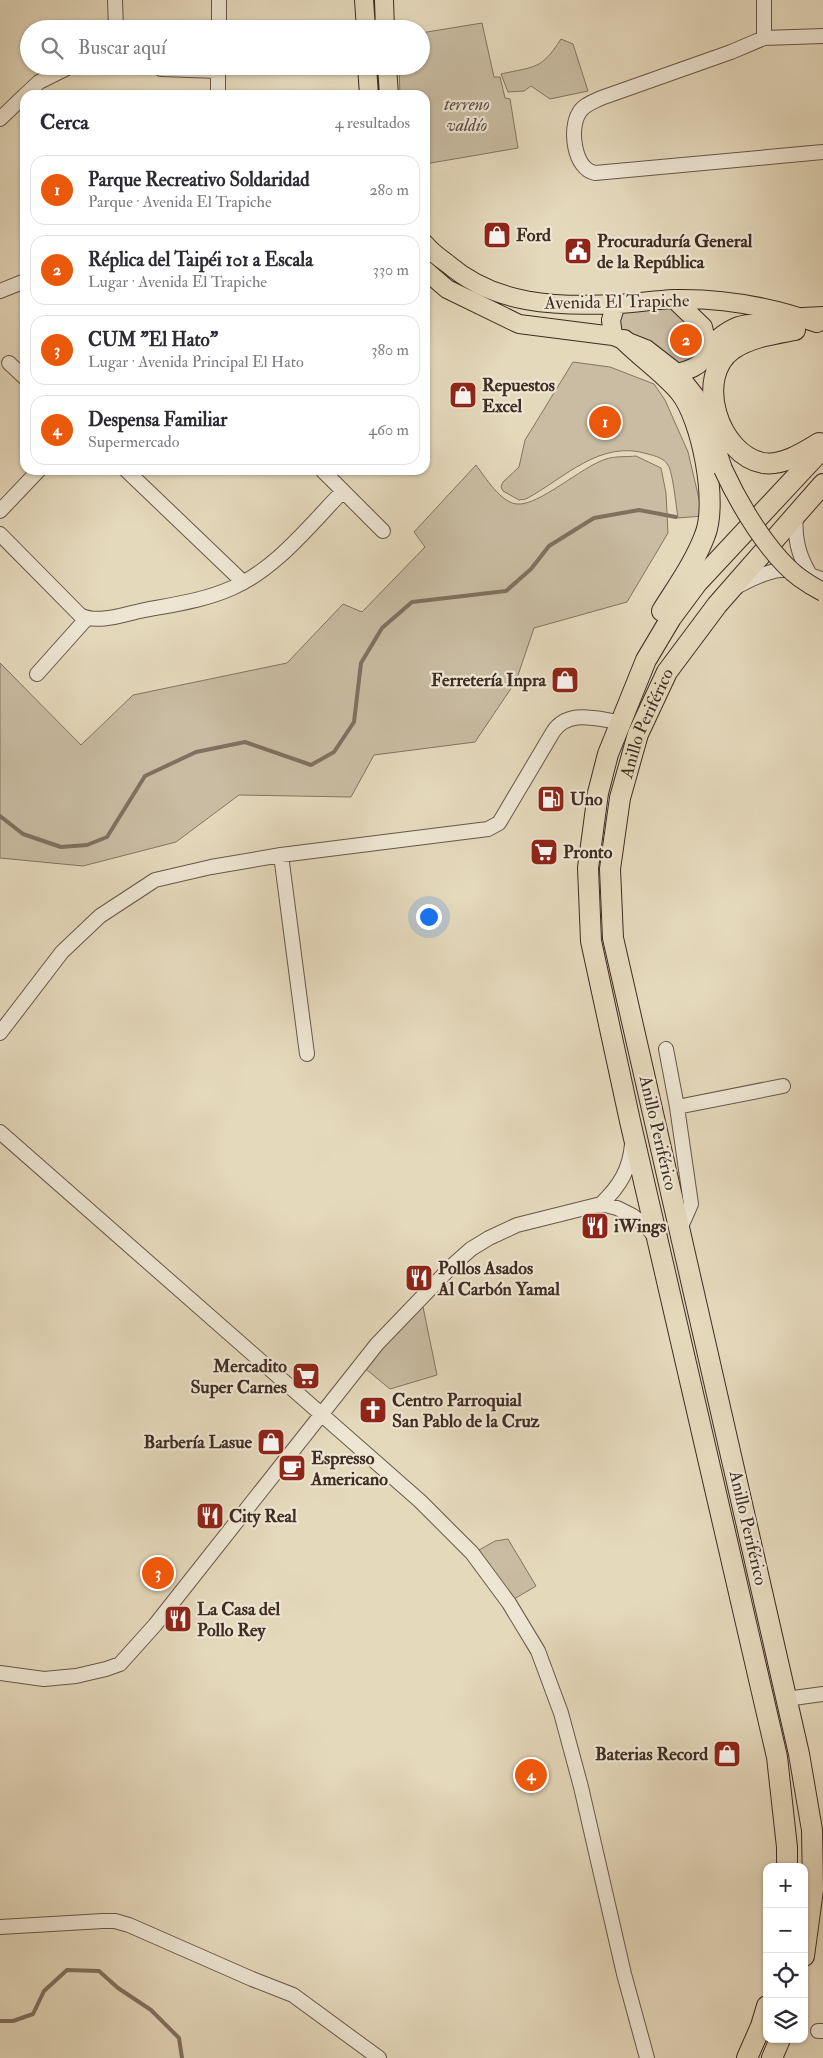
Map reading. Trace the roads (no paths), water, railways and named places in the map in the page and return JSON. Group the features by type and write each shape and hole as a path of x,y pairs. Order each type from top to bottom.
{"highway":[{"path":"823,317 749,341 732,350 720,363 714,379 713,390 718,415 728,439 746,458 764,463 786,460 823,440"},
{"path":"619,338 681,394 700,434 710,508 706,534 691,563 641,646 630,670 626,688 628,703"},
{"name":"Anillo Periférico","path":"786,1863 787,1847 777,1758 630,1121 591,941 588,868 598,793 608,754 646,660 671,618 692,590 823,448"},
{"name":"Anillo Periférico","path":"804,1953 813,1890 812,1830 799,1754 613,938 610,869 620,798 638,734 667,672 730,590 823,484"},
{"path":"747,2058 763,2019"},
{"path":"772,2058 778,2043"}],"main road":[{"path":"364,0 365,20"},
{"path":"384,0 385,20"},
{"path":"368,75 369,90"},
{"path":"388,75 389,90"},
{"name":"Avenida El Trapiche","path":"430,248 462,276 497,294 536,303 616,304 674,299 706,300 742,304 799,324 823,325"},
{"name":"Avenida El Trapiche","path":"430,275 446,289 519,324 619,338 646,349 677,373 695,396 708,423 732,490 756,527 780,558 799,577 823,592"},
{"path":"674,299 702,327 708,348"},
{"path":"616,304 611,320 619,338"},
{"path":"677,373 691,369 702,361 708,348 736,327 760,322 799,324"}],"street":[{"path":"114,0 115,20"},
{"path":"219,0 219,20"},
{"path":"764,0 764,38"},
{"path":"823,36 764,38 587,105 579,112 576,121 575,145 577,158 588,171 601,174 823,152"},
{"path":"30,90 39,82 53,75"},
{"path":"218,75 218,90"},
{"path":"0,119 20,100"},
{"path":"0,291 20,284"},
{"path":"9,363 20,373"},
{"path":"0,511 34,475"},
{"path":"131,475 243,582"},
{"path":"330,475 343,491 383,531"},
{"path":"0,534 80,615 87,618 121,615 205,598 243,582 278,557 343,491"},
{"path":"796,514 796,545 809,573"},
{"path":"730,590 762,573 778,570 794,570 809,573 823,580"},
{"path":"37,674 87,618"},
{"path":"0,1033 62,952 100,916 156,880 211,867 281,855 488,829 499,823 552,732 562,721 578,717 620,722"},
{"path":"281,855 307,1054"},
{"path":"666,1048 677,1107 691,1204 680,1229"},
{"path":"677,1107 783,1086"},
{"path":"602,1204 615,1191 625,1175 632,1148 630,1121"},
{"path":"0,1132 420,1501 472,1553 509,1603 538,1651 561,1713 579,1780 624,1974 647,2058"},
{"path":"0,1673 52,1678 76,1676 120,1664 155,1625 377,1344 453,1265 472,1249 489,1238 517,1225 602,1204 617,1208 632,1216 646,1226 657,1238"},
{"path":"786,1699 823,1694"},
{"path":"0,1927 103,1921 115,1921 129,1925 293,1995 379,2058"}],"waterway":[{"path":"0,816 23,834 61,847 87,845 107,837 145,776 196,752 245,742 311,765 334,752 354,722 361,663 382,628 412,602 506,591 531,569 549,546 594,518 639,510 676,517"},
{"path":"0,2021 13,2021 33,2014 44,1991 67,1970 99,1971 118,1988 151,2010 179,2038 182,2058"}],"place":[{"name":"Ford","path":"497,235"},
{"name":"Procuraduría General de la República","path":"578,251"},
{"name":"Réplica del Taipéi 101 a Escala","path":"686,340"},
{"name":"Repuestos Excel","path":"463,395"},
{"name":"Parque Recreativo Soldaridad","path":"605,422"},
{"name":"Ferretería Inpra","path":"565,680"},
{"name":"Uno","path":"551,799"},
{"name":"Pronto","path":"544,852"},
{"name":"iWings","path":"595,1226"},
{"name":"Pollos Asados Al Carbón Yamal","path":"419,1278"},
{"name":"Mercadito Super Carnes","path":"306,1376"},
{"name":"Centro Parroquial San Pablo de la Cruz","path":"373,1410"},
{"name":"Barbería Lasue","path":"271,1442"},
{"name":"Espresso Americano","path":"292,1468"},
{"name":"City Real","path":"210,1516"},
{"name":"CUM \"El Hato\"","path":"158,1573"},
{"name":"La Casa del Pollo Rey","path":"178,1619"},
{"name":"Baterias Record","path":"727,1754"},
{"name":"Despensa Familiar","path":"531,1775"}],"park label":[{"name":"terreno valdío","path":"467,114"}]}
